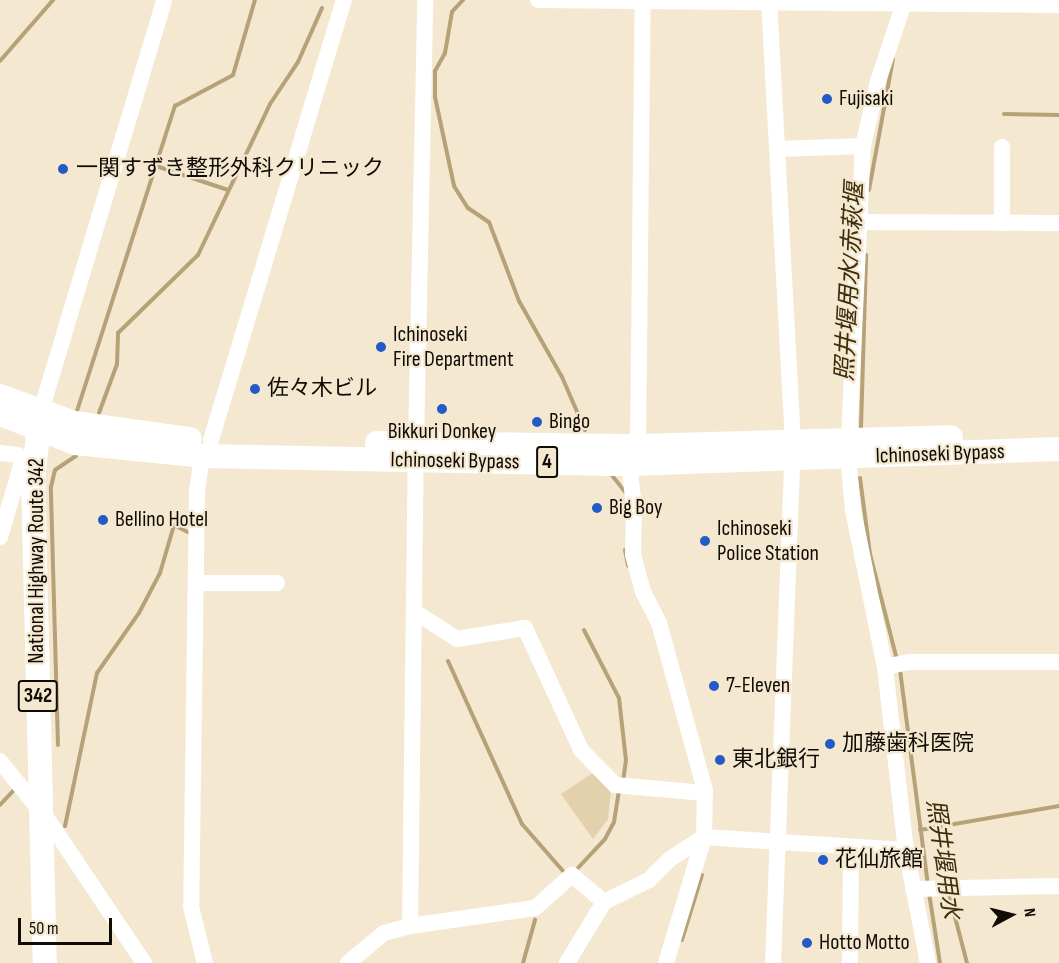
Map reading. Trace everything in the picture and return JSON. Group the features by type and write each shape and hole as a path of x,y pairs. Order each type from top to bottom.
{"highway":[{"name":"Ichinoseki Bypass","path":"0,396 39,420"},
{"name":"Ichinoseki Bypass","path":"0,414 74,423 206,448 416,452 633,455 793,451 1059,432"},
{"name":"National Highway Route 342","path":"39,420 25,482 41,810 45,963"},
{"name":"Ichinoseki Bypass","path":"849,448 1059,449"}],"street":[{"path":"39,420 164,0"},
{"path":"205,963 191,907 196,583 206,448 344,0"},
{"path":"410,926 424,0"},
{"path":"538,0 904,1 1059,5"},
{"path":"643,1 633,554 643,592 662,633 705,793 704,837 666,963"},
{"path":"769,1 793,451 773,963"},
{"path":"904,1 863,146 857,222 856,328 849,448 853,510 885,667 906,850 928,963"},
{"path":"777,149 863,146"},
{"path":"1002,147 1002,223"},
{"path":"857,222 1059,223"},
{"path":"0,453 18,455 22,461 25,482 0,537"},
{"path":"196,583 277,583"},
{"path":"415,612 457,639 525,628 581,750 615,785 705,793"},
{"path":"885,667 909,662 1059,662"},
{"path":"0,761 41,810 144,963"},
{"path":"567,963 604,902 649,880 670,859 704,837 778,844 906,850"},
{"path":"850,963 851,847"},
{"path":"351,962 384,933 410,926 535,908 572,875 604,902"},
{"path":"913,889 1059,886"}],"shaded area":[{"path":"593,773 611,790 608,819 593,839 561,794"}],"waterway":[{"path":"0,61 53,0"},
{"path":"76,414 175,106 233,75 255,0"},
{"path":"463,0 452,12 445,53 435,71 435,97 454,186 468,208 489,222 519,301 562,377 585,430"},
{"path":"99,413 117,364 118,333 198,255 270,104 298,62 322,8"},
{"name":"照井堰用水/赤萩堰","path":"869,190 893,59"},
{"path":"1004,114 1059,115"},
{"path":"156,166 228,190"},
{"name":"照井堰用水/赤萩堰","path":"861,428 866,255"},
{"path":"58,745 51,487 55,470 76,456 76,451"},
{"path":"611,474 625,492"},
{"name":"照井堰用水/赤萩堰","path":"860,478 870,554 897,660"},
{"path":"65,826 97,673 139,613 160,573 174,525 188,532"},
{"path":"625,550 628,566"},
{"path":"584,630 619,698 626,760 623,782"},
{"path":"448,661 522,824 563,871"},
{"name":"照井堰用水","path":"900,670 928,885"},
{"path":"0,805 15,789"},
{"path":"576,870 605,839 614,822 619,791"},
{"path":"920,830 1059,806"},
{"path":"682,940 702,875"},
{"name":"照井堰用水","path":"929,893 940,963"},
{"path":"949,894 967,963"},
{"path":"523,963 535,920"}],"place":[{"name":"Fujisaki","path":"827,99"},
{"name":"一関すずき整形外科クリニック","path":"63,169"},
{"name":"Ichinoseki Fire Department","path":"381,347"},
{"name":"佐々木ビル","path":"255,389"},
{"name":"Bikkuri Donkey","path":"442,409"},
{"name":"Bingo","path":"537,422"},
{"name":"Big Boy","path":"597,508"},
{"name":"Bellino Hotel","path":"103,520"},
{"name":"Ichinoseki Police Station","path":"705,541"},
{"name":"7-Eleven","path":"714,686"},
{"name":"加藤歯科医院","path":"830,744"},
{"name":"東北銀行","path":"720,760"},
{"name":"花仙旅館","path":"823,860"},
{"name":"Hotto Motto","path":"807,943"}]}
